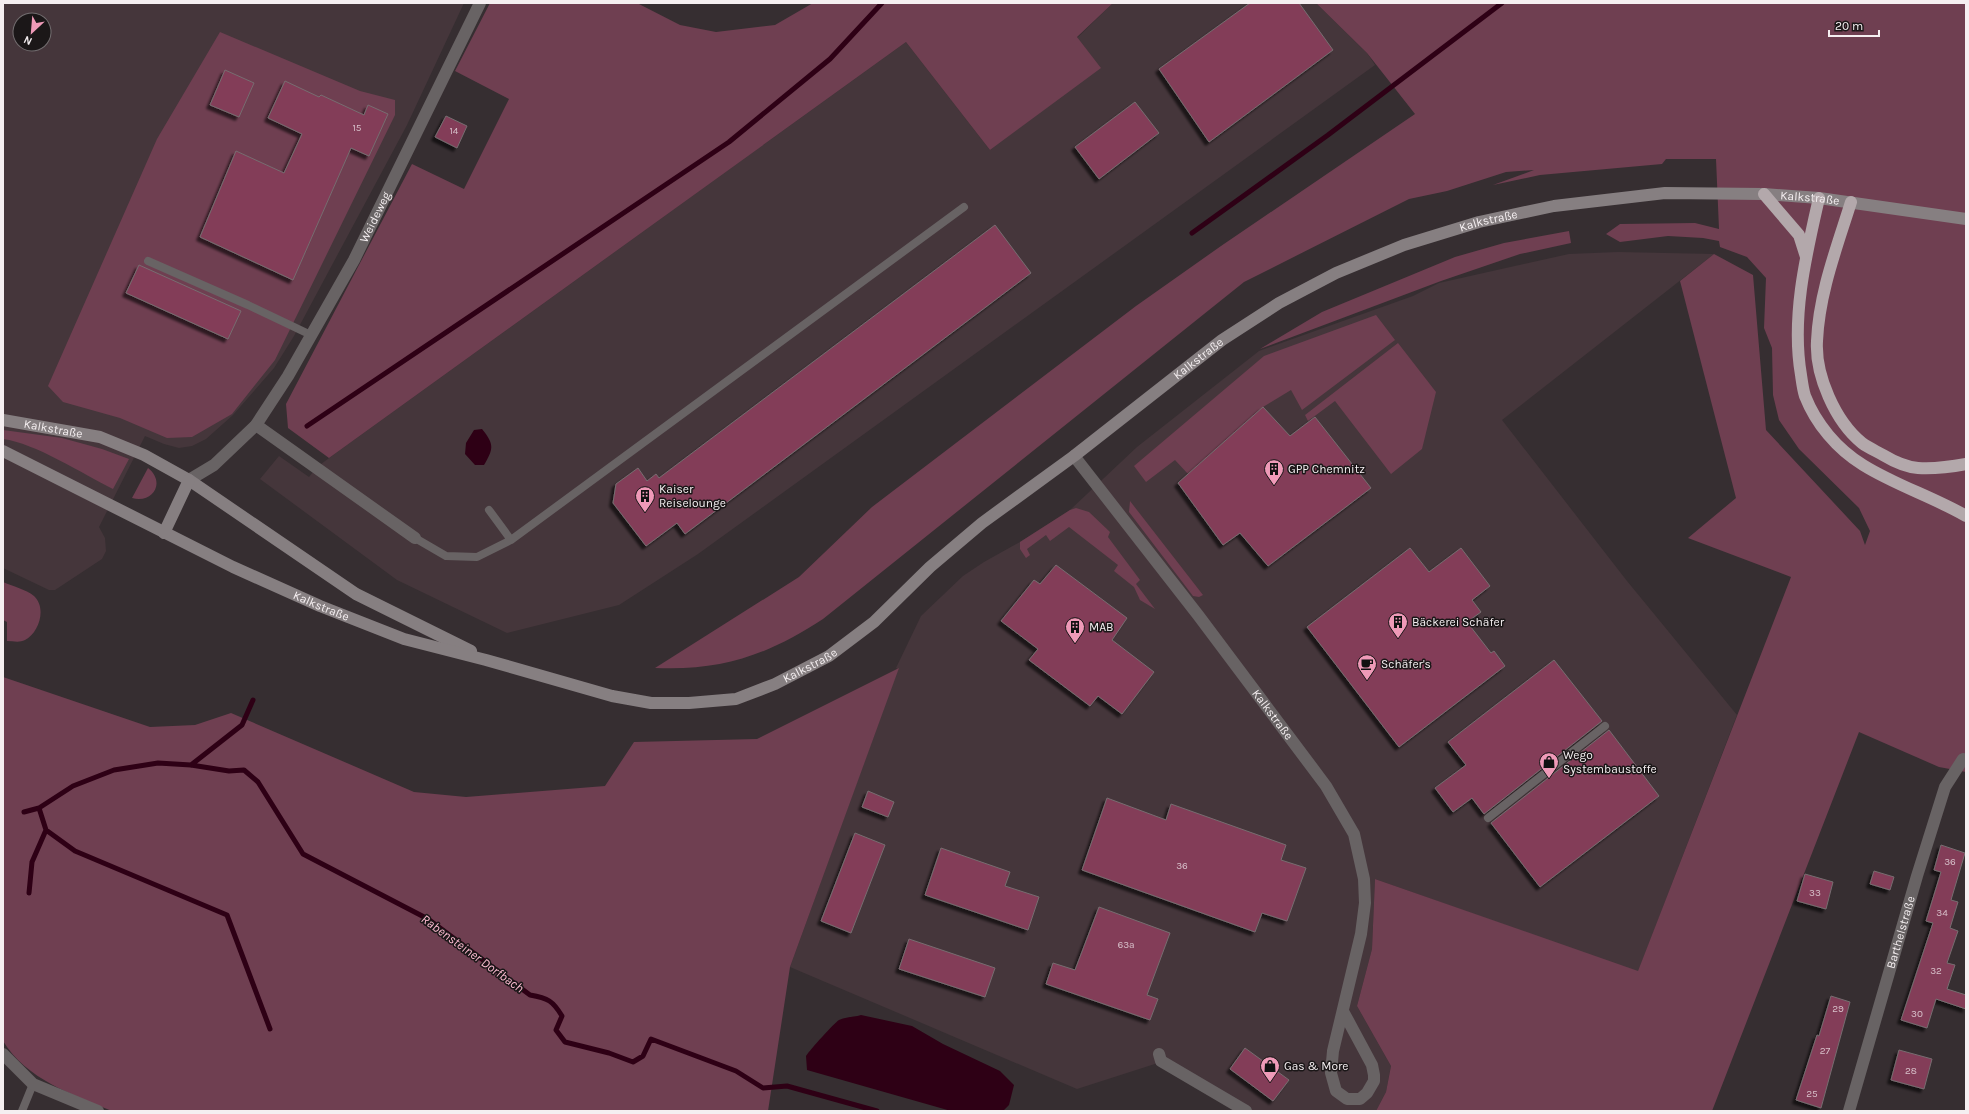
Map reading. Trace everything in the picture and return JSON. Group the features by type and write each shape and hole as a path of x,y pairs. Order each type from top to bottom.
{"highway":[{"path":"1764,194 1799,235 1807,257"},
{"path":"1819,198 1807,257 1800,306 1797,346 1805,395 1816,420 1846,453 1862,465 1966,516"},
{"path":"1850,202 1831,263 1819,319 1817,342 1818,366 1826,392 1849,429 1866,446 1890,459 1916,468 1949,467 1966,464"}],"main road":[{"name":"Kalkstraße","path":"3,451 233,568 320,606 404,639 486,660 571,686 644,702 689,703 736,699 775,684 829,656 874,622 930,567 982,523 1074,456 1222,340 1279,303 1336,273 1404,245 1479,222 1554,206 1665,193 1764,194 1819,198 1966,219"},
{"name":"Kalkstraße","path":"3,420 100,437 144,455 189,480 356,594 486,660"},
{"path":"164,533 189,480"}],"street":[{"name":"Weideweg","path":"189,480 214,465 256,425 288,376 354,260 480,3"},
{"path":"256,425 415,538"},
{"name":"Kalkstraße","path":"1074,456 1193,609 1326,786 1354,834 1364,879 1364,903 1361,934 1344,1014 1333,1051 1331,1073 1336,1092 1347,1099 1360,1099 1367,1093 1374,1081 1374,1075 1372,1065 1344,1014"},
{"name":"Barthelstraße","path":"1849,1111 1917,876 1945,786 1963,759"},
{"path":"1159,1054 1162,1062 1246,1111"},
{"path":"4,1056 33,1084 98,1111"}],"lane":[{"path":"415,538 446,556 477,558 511,540 964,207"},
{"path":"148,261 248,305 311,335"},
{"path":"489,510 511,540"},
{"path":"1488,818 1605,726"},
{"path":"22,1111 33,1084"}],"shaded area":[{"path":"3,3 464,3 407,125 294,336 274,368 233,415 206,439 192,446 179,448 164,444 145,436 99,527 105,538 106,551 102,559 55,590 49,590 3,568"},
{"path":"490,3 637,3 680,25 716,32 775,25 813,3 1113,3 1077,37 1101,68 990,150 906,42 329,458 288,428 286,404 412,164 464,189 509,99 455,71"},
{"path":"1113,3 1316,3 1367,53 1375,65 698,554 619,605 507,633 397,580 260,479 279,456 309,477 317,467 340,450 906,42 990,150 1100,67 1077,38"},
{"path":"1316,3 1966,3 1966,772 1939,767 1859,732 1712,1111 1376,1111 1386,1092 1391,1066 1357,1006 1372,949 1375,879 1638,971 1791,577 1688,538 1736,498 1680,281 1714,254 1753,275 1766,430 1860,531 1865,545 1870,531 1859,508 1799,449 1779,420 1773,395 1772,348 1764,328 1766,278 1747,257 1720,247 1719,241 1703,238 1668,236 1620,242 1606,234 1620,224 1695,223 1719,229 1716,159 1666,159 1662,164 1540,175 1493,185 1534,170 1506,172 1447,191 1409,199 1244,282 823,619 803,632 763,651 744,658 702,667 655,668 799,577 872,507 1136,306 1221,246 1415,114 1367,53"},
{"path":"220,32 360,91 395,100 395,115 275,360 232,414 192,437 167,438 120,418 63,402 48,386 157,139"},
{"path":"1569,231 1571,243 1520,254 1441,281 1260,349 1322,312 1455,257 1504,243"},
{"path":"1618,252 1714,254 1502,420 1627,581 1737,715 1638,972 1375,879 1372,949 1357,1006 1391,1066 1386,1092 1376,1111 1244,1111 1161,1062 1077,1089 790,967 898,669 896,668 921,616 963,576 1070,510 1137,447 1259,351 1413,296 1439,283 1569,254"},
{"path":"1376,315 1395,340 1302,410 1291,390 1263,407 1188,474 1175,460 1146,482 1134,466 1264,356"},
{"path":"1398,343 1436,392 1422,449 1391,474 1335,401 1308,421 1305,415"},
{"path":"482,429 491,442 491,450 484,465 475,465 465,454 466,443 474,430"},
{"path":"3,430 62,438 102,449 129,459 113,489 59,460 29,446 3,439"},
{"path":"148,468 156,479 155,490 146,498 132,498"},
{"path":"1130,501 1203,595 1199,597 1193,596 1129,512"},
{"path":"1076,508 1089,512 1110,532 1108,537 1140,580 1136,584 1155,609 1140,600 1134,587 1114,571 1118,565 1069,527 1050,541 1046,535 1027,549 1030,555 1026,558 1020,549 1020,542 1070,510"},
{"path":"3,582 31,594 38,601 41,613 40,620 30,637 23,641 7,641 7,622 3,620"},
{"path":"899,668 790,967 768,1111 112,1111 66,1092 37,1076 24,1066 3,1041 3,677 150,727 195,725 231,713 414,792 466,797 605,786 634,742 757,739"},
{"path":"861,1015 912,1026 943,1044 1000,1071 1014,1085 1009,1105 1003,1111 951,1111 807,1070 806,1056 832,1026 841,1019"}],"building":[{"path":"1250,3 1299,3 1333,50 1209,142 1159,69"},
{"path":"225,70 254,83 239,117 210,105"},
{"path":"285,81 319,97 321,95 364,115 368,105 388,114 369,156 351,148 293,280 200,237 236,151 284,173 302,134 268,118"},
{"path":"1135,102 1159,133 1099,179 1075,147"},
{"path":"446,116 467,126 457,148 435,137"},
{"path":"995,225 1031,273 685,534 677,523 646,546 613,503 616,484 638,468 647,481 656,474 659,478"},
{"path":"139,265 241,311 228,339 126,293"},
{"name":"GPP Chemnitz","path":"1263,407 1290,436 1315,417 1371,488 1268,566 1240,533 1223,545 1178,483"},
{"name":"Bäckerei Schäfer","path":"1410,548 1429,572 1461,548 1490,586 1472,600 1481,612 1467,622 1491,653 1494,651 1505,666 1399,747 1307,627"},
{"name":"MAB","path":"1056,565 1127,618 1112,640 1154,672 1122,714 1098,696 1090,706 1029,660 1038,649 1001,621 1034,580 1040,584"},
{"path":"1554,660 1602,721 1484,814 1472,798 1453,812 1435,788 1466,765 1448,742"},
{"path":"1609,730 1659,796 1540,887 1491,823"},
{"path":"868,791 894,802 888,817 862,807"},
{"path":"1107,798 1166,820 1171,804 1286,845 1281,860 1306,868 1287,921 1262,913 1255,932 1082,870"},
{"path":"855,833 885,845 851,933 821,921"},
{"path":"1941,845 1965,853 1951,900 1958,902 1950,928 1958,931 1947,963 1955,965 1947,989 1966,995 1966,1009 1936,999 1927,1028 1901,1020 1933,923 1926,921 1941,872 1934,870"},
{"path":"941,848 1010,872 1005,886 1039,897 1028,930 925,895"},
{"path":"1874,871 1894,877 1890,890 1870,884"},
{"path":"1805,874 1833,882 1826,909 1797,901"},
{"path":"1099,907 1170,933 1147,995 1158,999 1150,1020 1046,984 1053,963 1075,970"},
{"path":"909,939 995,968 985,997 899,969"},
{"path":"1831,996 1850,1002 1821,1108 1796,1100 1817,1035 1819,1036"},
{"path":"1245,1048 1289,1080 1273,1101 1230,1069"},
{"path":"1899,1050 1932,1059 1924,1089 1891,1080"}],"waterway":[{"path":"307,426 729,142 830,59 882,3"},
{"path":"1192,233 1328,135 1502,3"},
{"path":"191,765 242,725 253,700"},
{"name":"Rabensteiner Dorfbach","path":"24,812 39,808 73,786 114,770 158,763 191,765 229,771 244,770 258,782 303,854 428,919 530,995 541,997 549,1001 556,1007 562,1016 556,1030 565,1042 609,1053 633,1062 643,1056 651,1039 736,1071 763,1088 787,1086 877,1111"},
{"path":"39,808 46,830 75,851 227,915 270,1029"},
{"path":"29,893 32,862 46,830"}],"place":[{"name":"GPP Chemnitz","path":"1274,486"},
{"name":"Kaiser Reiselounge","path":"645,513"},
{"name":"Bäckerei Schäfer","path":"1398,639"},
{"name":"MAB","path":"1075,644"},
{"name":"Schäfer's","path":"1367,681"},
{"name":"Wego Systembaustoffe","path":"1549,779"},
{"name":"Gas & More","path":"1270,1083"}]}
